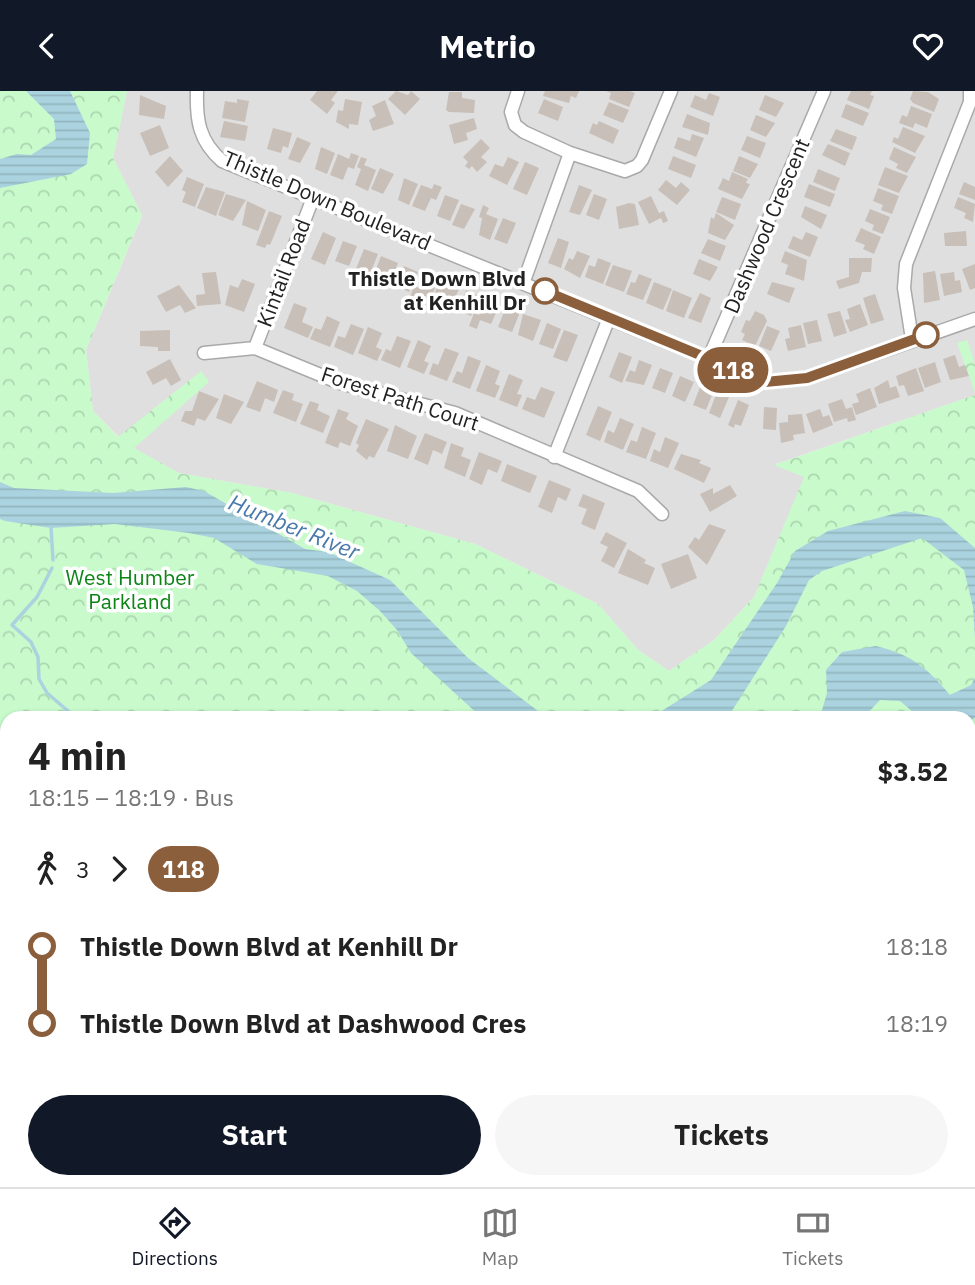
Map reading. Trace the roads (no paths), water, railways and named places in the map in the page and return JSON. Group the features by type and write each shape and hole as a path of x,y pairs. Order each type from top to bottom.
{"street":[{"name":"Thistle Down Boulevard","path":"197,91 199,131 213,154 222,161 524,281 765,382 793,381 975,319"},
{"path":"518,91 511,113 515,125 524,132 570,153 625,171 637,166 671,91"},
{"name":"Dashwood Crescent","path":"708,360 824,91"},
{"path":"912,339 904,288 906,264 970,102 970,91"},
{"path":"524,281 570,153"},
{"name":"Kintail Road","path":"255,348 313,198"},
{"path":"554,457 609,318"},
{"name":"Forest Path Court","path":"204,353 255,348 340,383 455,413 638,491 662,515"}],"water":[{"path":"26,91 70,91 90,133 87,164 71,174 0,188 0,159 17,154 31,155 56,139 54,119"},
{"path":"0,482 14,488 113,493 186,487 204,491 305,549 328,552 390,580 468,658 538,711 474,711 411,653 397,630 380,611 357,591 328,576 257,564 214,538 189,533 115,524 51,528 0,519"},
{"path":"905,511 940,518 975,548 975,638 973,607 964,570 922,538 822,571 809,580 786,626 732,711 662,711 711,680 777,583 795,551 828,531"},
{"path":"876,646 899,654 918,663 950,695 971,685 975,678 975,711 912,711 900,701 880,700 870,711 822,711 827,693 826,670 842,652"}],"waterway":[{"path":"51,527 53,560"},
{"path":"52,568 37,597 12,625 31,642 38,657 39,679 47,693 68,711"}],"place":[{"name":"Thistle Down Blvd at Kenhill Dr","path":"545,291"}],"water label":[{"name":"Humber River","path":"294,527"}],"park label":[{"name":"West Humber Parkland","path":"130,590"}]}
